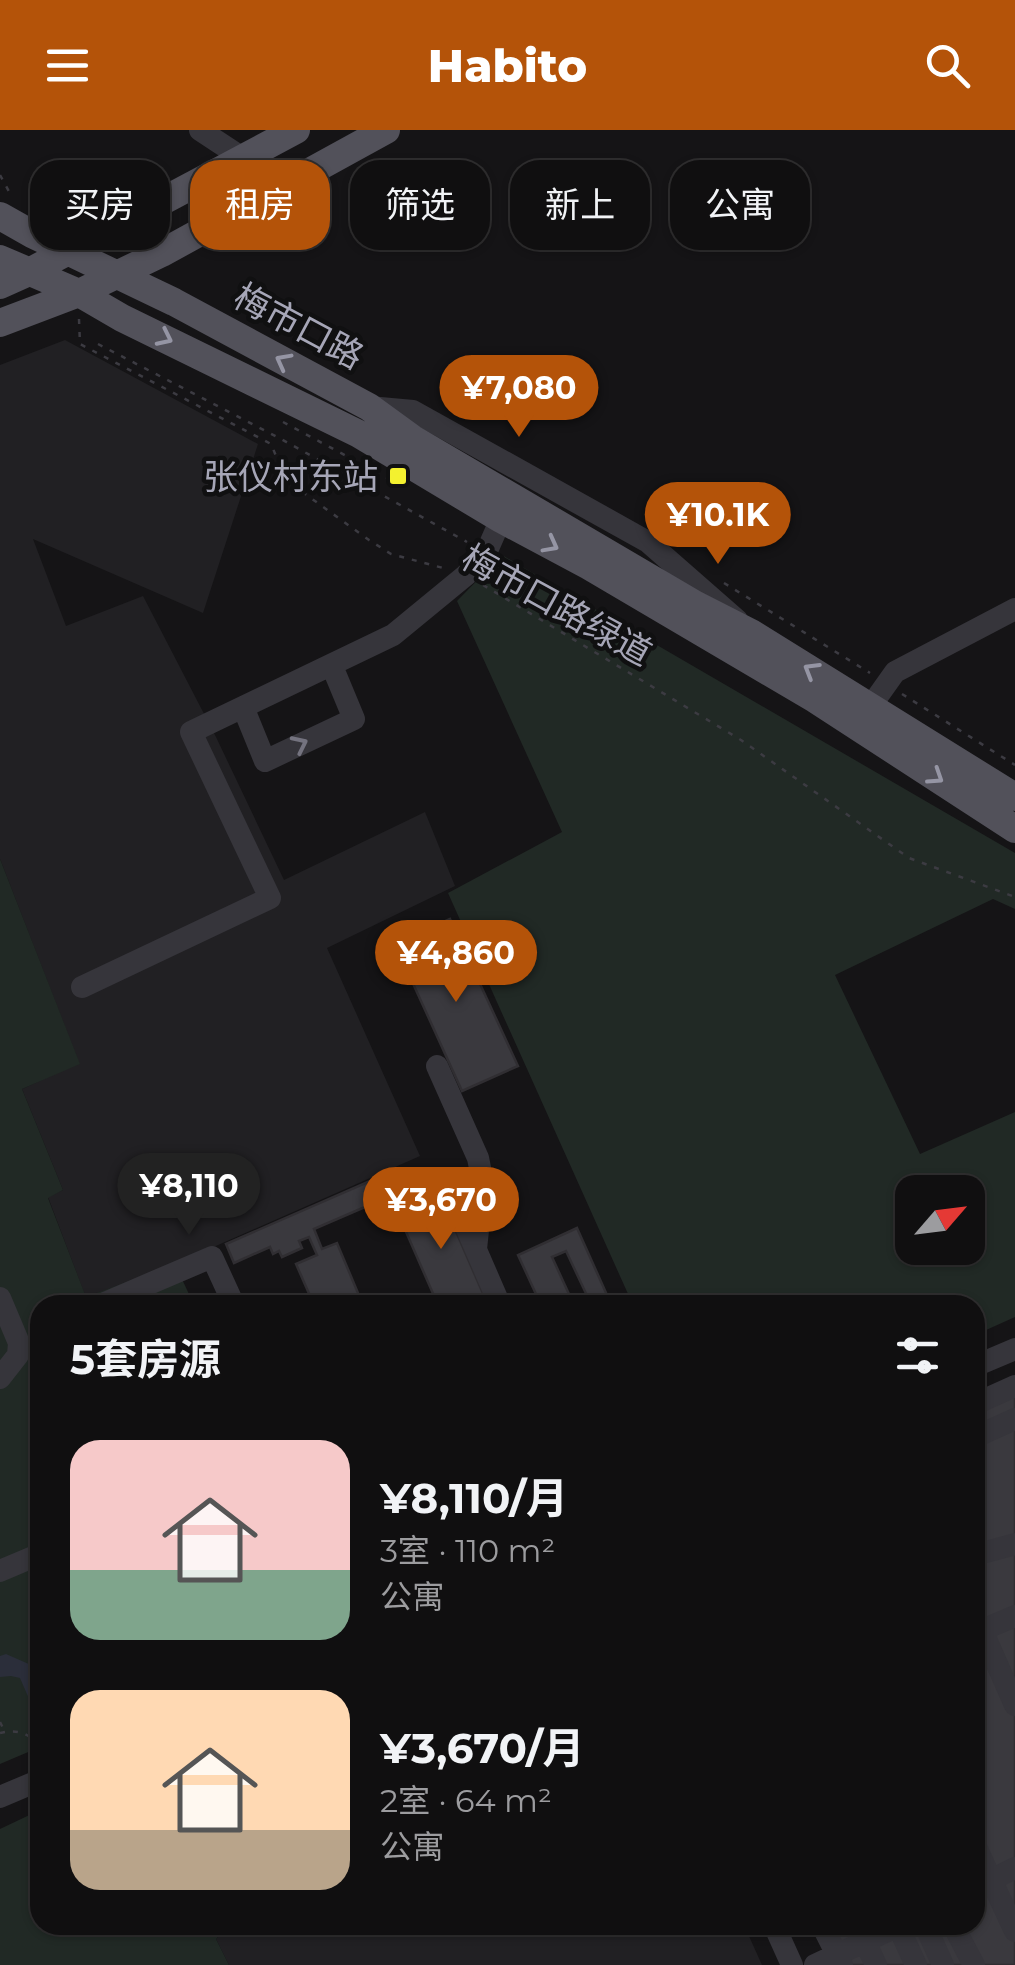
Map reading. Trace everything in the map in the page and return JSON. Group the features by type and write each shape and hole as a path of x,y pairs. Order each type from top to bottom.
{"main road":[{"path":"244,160 296,130"},
{"path":"0,323 117,274 386,130"},
{"path":"0,285 190,188"},
{"name":"梅市口路","path":"0,216 174,302 369,407 413,439 1010,785"},
{"name":"梅市口路","path":"0,259 79,293 122,318 360,434 815,699 871,705 1015,829"}],"street":[{"path":"200,130 244,160"},
{"path":"82,988 270,898 191,732 393,635 466,575 486,552 501,518"},
{"path":"871,705 895,672 1015,609"},
{"path":"242,708 265,761 354,718 332,666"},
{"path":"437,1066 478,1158 483,1183 476,1250"},
{"path":"447,1182 496,1295"},
{"path":"123,1295 212,1257 229,1295"},
{"path":"0,1298 19,1343 18,1356 0,1378"},
{"path":"985,1362 1015,1349"},
{"path":"985,1400 1015,1386"},
{"path":"985,1433 1015,1418"},
{"path":"985,1553 1015,1544"},
{"path":"0,1572 30,1558"},
{"path":"985,1629 1015,1616"},
{"path":"985,1644 1015,1705"},
{"path":"0,1797 30,1784"},
{"path":"985,1883 1015,1868"},
{"path":"985,1887 1015,1932"},
{"path":"778,1935 792,1965"},
{"path":"827,1935 840,1960"},
{"path":"815,1965 840,1960 860,1935"},
{"path":"861,1935 876,1965"},
{"path":"903,1935 916,1965"},
{"path":"930,1935 943,1965"},
{"path":"958,1935 974,1965"}],"path":[{"name":"梅市口路绿道","path":"79,293 80,344 271,444 284,475 368,540 391,554 466,575 742,740 910,858 1015,897"},
{"path":"98,344 282,439 486,552"},
{"path":"274,417 409,490"},
{"path":"720,580 871,705 1010,785"},
{"path":"0,1722 2,1732 30,1735"}],"shaded area":[{"path":"65,340 258,444 203,613 33,539 66,626 143,596 284,880 425,812 455,886 327,948 420,1156 175,1264 94,1295 85,1295 48,1197 63,1190 22,1089 79,1063 0,859 0,365"},
{"path":"502,555 1015,853 1015,909 993,899 835,975 920,1154 1015,1112 1015,1317 985,1330 985,1295 629,1295 448,893 562,832 457,601"},
{"path":"0,859 80,1064 22,1089 63,1190 48,1198 85,1295 30,1295 30,1751 0,1764"},
{"path":"175,1264 189,1295 91,1295"},
{"path":"30,1815 30,1935 220,1935 216,1939 229,1965 0,1965 0,1829"},
{"path":"220,1935 748,1935 762,1965 229,1965 216,1939"}],"water":[{"path":"6,1654 30,1665 30,1701 20,1678 0,1677 0,1656"}],"building":[{"path":"450,919 518,1066 462,1091 395,944"},
{"path":"393,1171 402,1191 314,1229 322,1249 337,1243 359,1295 310,1295 296,1264 317,1255 309,1237 299,1241 302,1248 282,1257 279,1251 273,1254 270,1247 234,1263 226,1244"},
{"path":"438,1190 484,1295 434,1295 396,1209"},
{"path":"577,1228 607,1295 587,1295 566,1251 552,1257 569,1295 536,1295 518,1255"},
{"path":"1015,1379 1015,1965 841,1965 827,1935 985,1935 985,1392"}],"place":[{"name":"张仪村东站","path":"398,476"}]}
